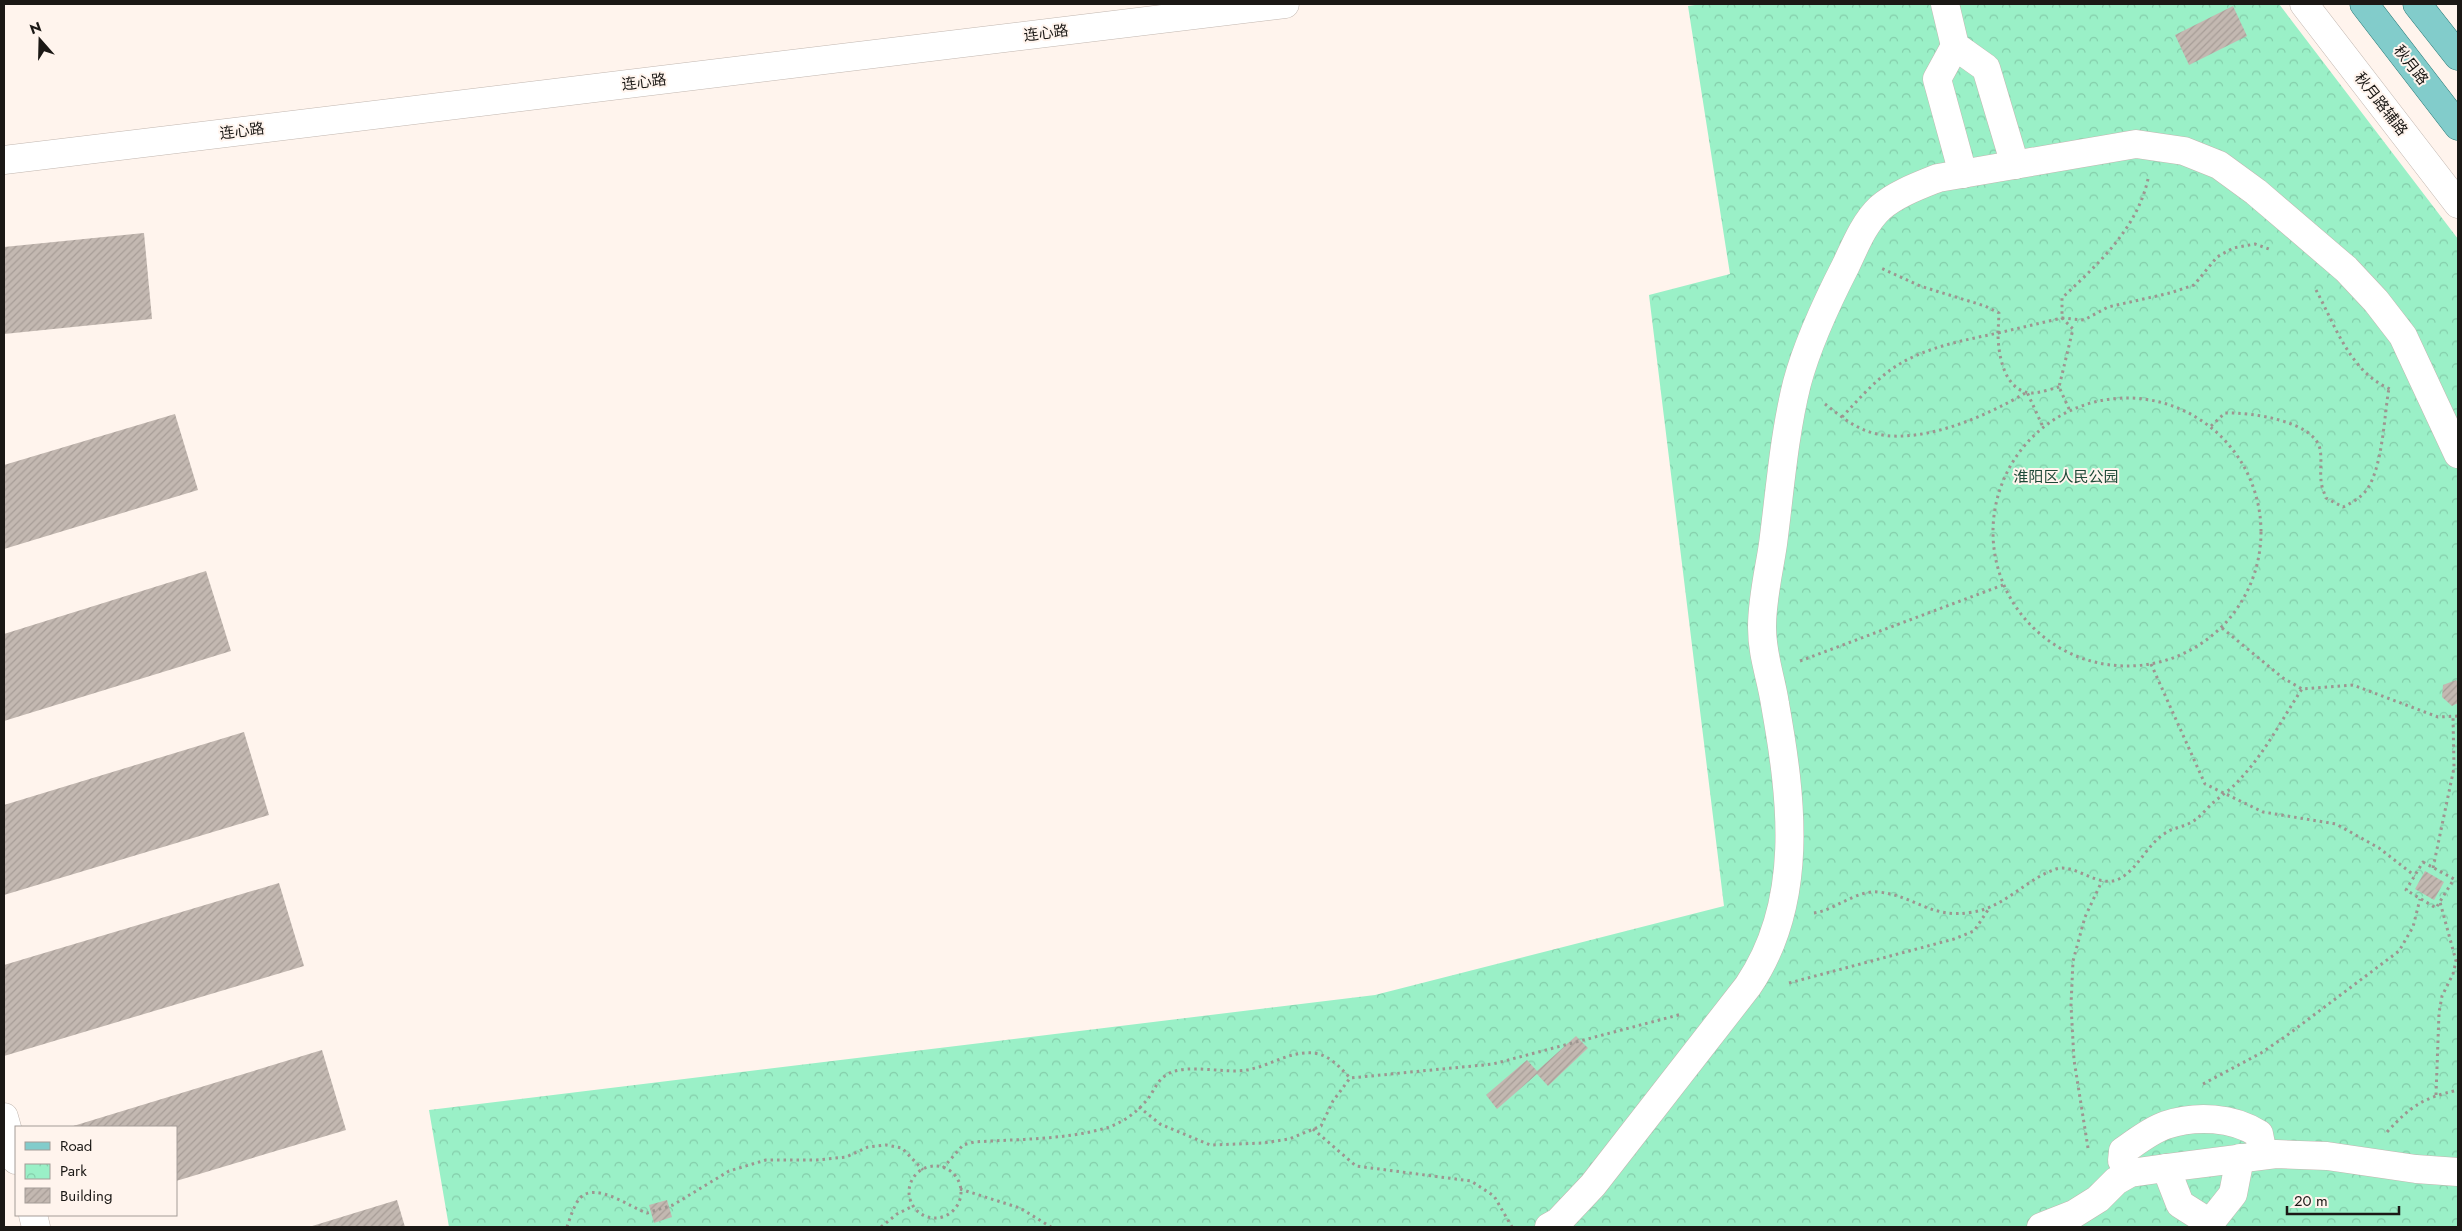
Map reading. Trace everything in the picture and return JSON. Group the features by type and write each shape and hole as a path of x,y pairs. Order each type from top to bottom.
{"main road":[{"name":"秋月路","path":"2364,4 2458,126"},
{"path":"2417,4 2458,56"}],"street":[{"name":"连心路","path":"4,160 1285,4"},
{"path":"1944,4 1955,46 1986,68 2015,165"},
{"name":"秋月路辅路","path":"2304,4 2458,204"},
{"path":"1955,46 1937,79 1963,174"},
{"path":"1549,1227 1558,1222 1593,1185 1740,997 1764,962 1780,914 1791,845 1788,795 1775,701 1767,674 1762,626 1789,425 1798,382 1832,291 1861,234 1879,208 1910,189 1938,178 2136,144 2184,151 2218,165 2256,192 2346,269 2376,301 2403,336 2458,454"},
{"path":"4,1117 15,1156"},
{"path":"2130,1173 2122,1161 2123,1151 2165,1125 2186,1120 2209,1119 2247,1126 2259,1134 2261,1144 2249,1157 2233,1194 2210,1225 2180,1204 2166,1168"},
{"path":"2041,1227 2074,1214 2098,1199 2116,1181 2130,1173 2249,1157 2276,1154 2310,1155 2458,1172"}],"path":[{"path":"2070,412 2059,387 2073,329 2062,318 2062,298 2108,253 2128,226 2146,188 2155,147"},
{"path":"1842,417 1890,371 1911,358 1950,343 2062,318 2084,320 2108,307 2170,293 2194,285 2217,257 2233,248 2255,244 2278,252"},
{"path":"1851,254 1920,286 1984,306 1999,313 1998,353 2014,387 2032,393 2059,387"},
{"path":"2314,285 2346,349 2376,382 2402,392 2426,383"},
{"path":"1798,382 1842,417 1867,431 1885,435 1906,435 1957,425 2027,392"},
{"path":"2211,426 2226,413 2242,412 2268,416 2304,430 2316,439 2321,450 2321,482 2326,498 2343,507 2356,500 2367,489 2376,468 2389,388"},
{"path":"2027,392 2043,427"},
{"path":"2126,397 2171,404 2211,426 2242,460 2260,502 2262,547 2249,591 2222,628 2186,653 2151,664 2144,666 2100,664 2059,649 2026,621 2003,585 1992,543 1996,500 2014,459 2043,427 2070,412 2081,406 2126,397"},
{"path":"1767,674 2003,585"},
{"path":"2222,628 2283,678 2302,688 2354,685 2438,717 2458,716"},
{"path":"2151,664 2205,784 2263,812 2336,824 2364,839 2415,876"},
{"path":"1780,914 1826,911 1860,895 1876,892 1896,896 1930,911 1952,914 1973,912 1990,908 2038,876 2060,868 2102,881 2117,880 2133,868 2154,842 2166,832 2196,819 2239,781 2252,765 2302,688"},
{"path":"2433,868 2454,768 2453,716"},
{"path":"2423,862 2454,879 2436,908 2406,890 2415,876 2423,862"},
{"path":"2098,1199 2074,1060 2071,1005 2073,961 2085,917 2102,881"},
{"path":"2197,1088 2261,1053 2399,951 2413,927 2420,899"},
{"path":"2436,1095 2439,1013 2442,996 2453,974 2456,961 2440,902"},
{"path":"1740,997 1954,939 1974,931 1990,908"},
{"path":"1139,1107 1160,1124 1210,1145 1264,1144 1289,1139 1321,1126 1334,1101 1350,1078 1493,1064 1606,1036 1686,1013"},
{"path":"943,1168 963,1145 974,1142 1065,1136 1108,1127 1125,1119 1145,1103 1157,1082 1169,1073 1191,1070 1247,1070 1293,1054 1314,1053 1331,1059 1350,1078"},
{"path":"2360,1162 2403,1114 2430,1096 2458,1090"},
{"path":"1313,1129 1356,1166 1471,1182 1494,1196 1512,1227"},
{"path":"567,1227 580,1198 589,1193 606,1194 647,1213 673,1204 729,1171 766,1160 818,1160 846,1157 868,1147 886,1145 902,1148 922,1170"},
{"path":"935,1166 943,1168 956,1178 960,1189 955,1210 940,1218 923,1216 913,1206 908,1195 909,1186 913,1178 922,1170 935,1166"},
{"path":"960,1189 1020,1208 1051,1227"},
{"path":"881,1227 897,1214 913,1206"}],"green space":[{"name":"淮阳区人民公园","path":"1702,4 2279,4 2458,239 2458,1227 449,1227 429,1110 1375,995 1724,906 1649,295 1730,274 1688,6"}],"building":[{"path":"2233,6 2247,36 2189,65 2175,35"},
{"path":"144,233 152,319 4,334 4,247"},
{"path":"175,414 198,490 4,549 4,465"},
{"path":"206,571 231,651 4,721 4,634"},
{"path":"2456,680 2458,682 2458,703 2452,706 2442,697 2443,685"},
{"path":"244,732 269,815 4,895 4,805"},
{"path":"2425,871 2444,882 2434,900 2415,889"},
{"path":"279,883 304,966 4,1056 4,965"},
{"path":"1576,1036 1588,1048 1548,1086 1537,1074 1497,1109 1486,1095 1527,1060 1537,1071"},
{"path":"322,1050 346,1130 178,1180 178,1126 73,1126"},
{"path":"397,1200 405,1227 309,1227"},
{"path":"667,1200 672,1217 654,1223 649,1205"}]}
